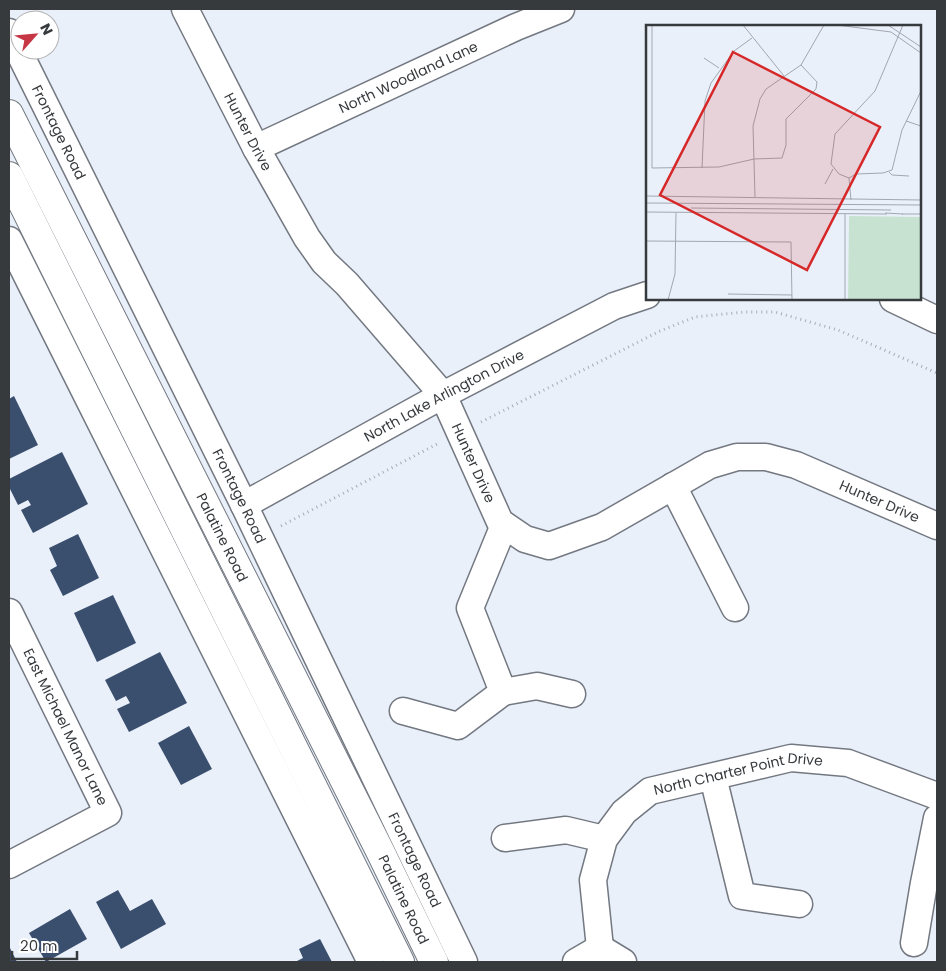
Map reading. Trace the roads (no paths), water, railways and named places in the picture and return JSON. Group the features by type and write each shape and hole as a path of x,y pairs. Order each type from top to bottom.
{"highway":[{"name":"Palatine Road","path":"9,114 434,962"},
{"path":"9,176 400,962"},
{"path":"350,864 394,962"}],"street":[{"name":"Hunter Drive","path":"185,9 256,148 307,238 324,262 347,284 443,395 500,522 504,525 525,539 549,546 602,527 710,465 737,456 766,458 796,465 937,526"},
{"name":"North Woodland Lane","path":"256,148 516,27 561,9"},
{"name":"Frontage Road","path":"9,32 244,504 464,962"},
{"path":"9,240 371,962"},
{"name":"North Lake Arlington Drive","path":"244,504 443,395 614,306 646,295"},
{"path":"895,300 937,320"},
{"path":"673,486 735,608"},
{"path":"503,692 470,608 504,525"},
{"name":"East Michael Manor Lane","path":"9,612 108,813 9,865"},
{"path":"403,711 458,726 503,692 537,686 572,694"},
{"name":"North Charter Point Drive","path":"600,948 593,880 604,839 624,812 650,791 791,758 848,763 937,796"},
{"path":"713,776 742,896 799,904"},
{"path":"914,943 937,818"},
{"path":"505,838 566,830 604,839"},
{"path":"576,962 600,948 623,962"}]}
